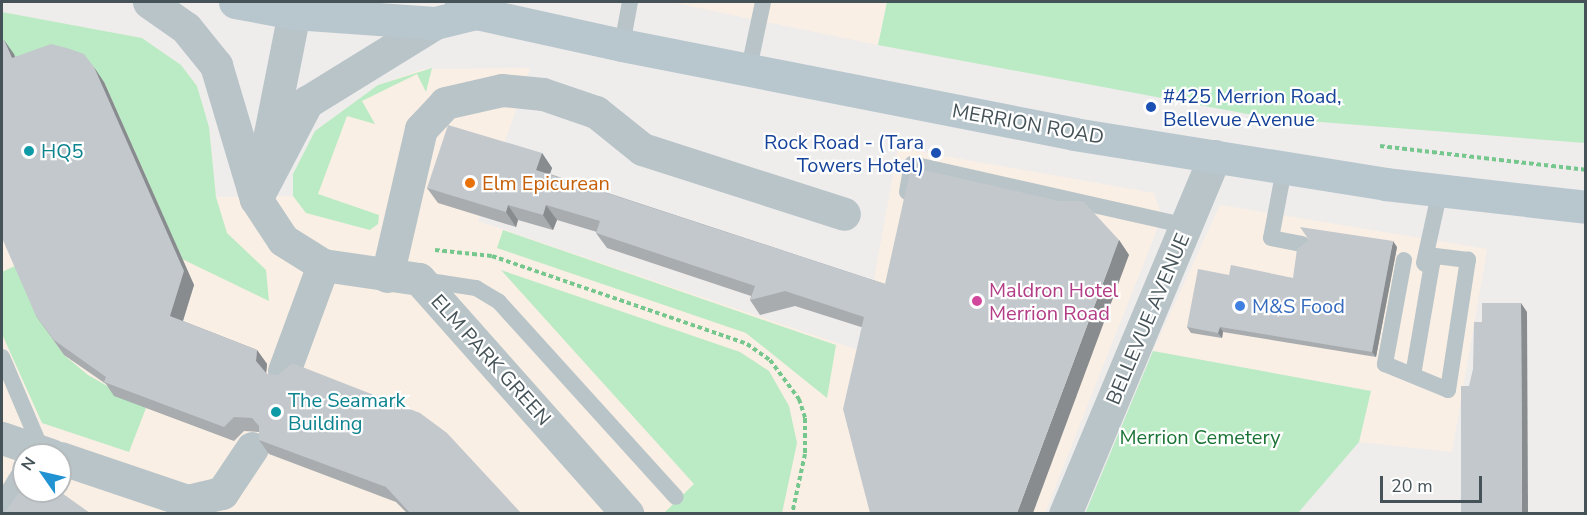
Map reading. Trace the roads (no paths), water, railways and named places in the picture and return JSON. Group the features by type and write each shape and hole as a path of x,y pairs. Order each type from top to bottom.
{"main road":[{"name":"MERRION ROAD","path":"235,2 435,23 468,7 622,45 1215,156 1285,164 1440,190 1586,207"}],"street":[{"path":"149,2 186,28 216,65 256,199"},
{"path":"256,199 295,7"},
{"path":"256,199 307,102 435,23"},
{"path":"387,276 421,129 445,103 502,90 543,94 596,112 642,149 844,214"},
{"name":"BELLEVUE AVENUE","path":"1065,513 1215,156"},
{"name":"ELM PARK GREEN","path":"256,199 283,240 323,265 387,276 423,264 628,513"},
{"path":"285,370 323,265"},
{"path":"72,463 187,501 222,493 252,448"},
{"path":"4,513 12,500"}],"lane":[{"path":"622,45 631,2"},
{"path":"749,68 763,2"},
{"path":"904,209 912,164 1187,226"},
{"path":"1285,164 1271,238 1302,244"},
{"path":"1426,259 1440,190"},
{"path":"1399,259 1426,259 1468,260 1448,390 1385,364 1399,259"},
{"path":"1413,375 1432,264 1426,259"},
{"path":"423,264 477,288 499,302 676,497"},
{"path":"2,357 42,443"}],"place":[{"name":"#425 Merrion Road, Bellevue Avenue","path":"1151,107"},
{"name":"HQ5","path":"29,151"},
{"name":"Rock Road - (Tara Towers Hotel)","path":"936,153"},
{"name":"Elm Epicurean","path":"470,183"},
{"name":"Maldron Hotel Merrion Road","path":"977,301"},
{"name":"M&S Food","path":"1240,306"},
{"name":"The Seamark Building","path":"276,412"}],"park label":[{"name":"Merrion Cemetery","path":"1200,437"}]}
